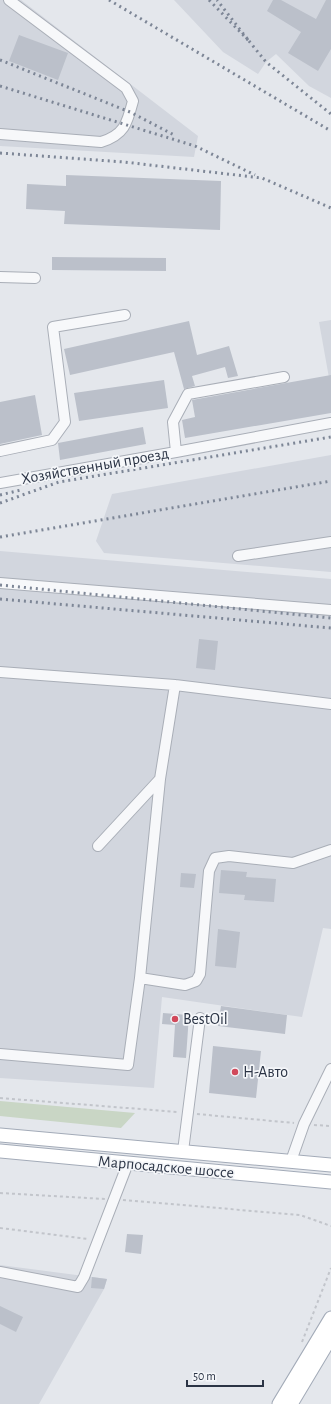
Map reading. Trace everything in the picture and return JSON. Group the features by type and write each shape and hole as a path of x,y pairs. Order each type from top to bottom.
{"main road":[{"name":"Марпосадское шоссе","path":"0,1135 331,1164"},
{"name":"Марпосадское шоссе","path":"0,1151 329,1182"},
{"path":"280,1404 331,1318"},
{"path":"291,1404 331,1337"}],"street":[{"path":"0,134 101,142 115,137 125,125 133,102 126,88 9,0"},
{"path":"0,277 35,278"},
{"path":"0,451 52,440 65,422 53,327 125,315"},
{"name":"Хозяйственный проезд","path":"0,483 176,452 174,422 188,394 284,377"},
{"path":"176,452 331,423"},
{"path":"238,556 331,542"},
{"path":"0,583 331,610"},
{"path":"0,672 175,685 331,704"},
{"path":"0,1054 128,1065 140,978 160,779 175,685"},
{"path":"98,846 160,779"},
{"path":"140,978 185,984 196,981 200,974 209,870 215,858 229,856 293,863 331,850"},
{"path":"183,1151 200,1018"},
{"path":"291,1161 304,1124 331,1070"},
{"path":"0,1272 78,1287 84,1277 128,1163"}],"path":[{"path":"0,1098 174,1112"},
{"path":"204,1114 300,1124"},
{"path":"308,1124 331,1126"},
{"path":"0,1193 111,1199"},
{"path":"120,1200 300,1215 331,1226"},
{"path":"0,1228 98,1240"},
{"path":"301,1344 331,1268"}],"shaded area":[{"path":"0,0 21,0 198,136 194,157 0,146"},
{"path":"174,0 331,0 331,98 309,86 276,54 266,62 258,74 223,52"},
{"path":"331,320 331,389 319,322"},
{"path":"331,455 331,572 104,553 96,541 112,494"},
{"path":"0,551 331,579 331,929 323,928 302,1017 162,997 154,1088 0,1078"},
{"path":"0,1265 107,1279 104,1289 39,1404 0,1404"}],"green space":[{"path":"0,1101 135,1113 121,1128 0,1116"}],"building":[{"path":"273,0 281,0 316,19 326,0 331,0 331,49 318,71 288,53 301,32 267,11"},
{"path":"19,35 68,53 58,80 9,61"},
{"path":"66,175 221,181 220,230 64,224 65,211 26,209 27,184 66,186"},
{"path":"52,257 166,258 166,271 52,270"},
{"path":"189,321 197,355 229,346 238,376 228,378 225,367 192,376 195,386 184,389 174,352 70,375 64,349"},
{"path":"331,375 331,413 185,438 182,420 195,417 192,400"},
{"path":"164,380 168,408 79,421 74,393"},
{"path":"35,395 42,435 0,444 0,402"},
{"path":"143,427 146,444 60,460 58,443"},
{"path":"199,639 218,641 215,670 196,668"},
{"path":"221,870 247,872 246,877 276,879 274,902 244,900 245,895 219,893"},
{"path":"181,873 196,874 194,888 180,887"},
{"path":"218,929 240,932 236,968 215,966"},
{"path":"221,1006 287,1015 285,1034 218,1026"},
{"path":"163,1013 189,1015 186,1058 173,1057 175,1025 162,1024"},
{"name":"Н-Авто","path":"213,1046 261,1051 256,1098 209,1093"},
{"path":"127,1234 143,1235 141,1254 125,1252"},
{"path":"92,1277 107,1279 104,1289 91,1288"},
{"path":"0,1306 23,1317 16,1332 0,1324"}],"railway":[{"path":"109,0 331,131"},
{"path":"209,0 249,41 217,0"},
{"path":"249,41 266,62 331,114"},
{"path":"0,60 130,112 176,136"},
{"path":"0,86 195,146 255,175"},
{"path":"0,153 124,162 262,178 331,208"},
{"path":"0,503 59,482 331,437"},
{"path":"0,537 331,481"},
{"path":"0,495 21,490"},
{"path":"0,585 331,618"},
{"path":"0,599 331,628"}],"place":[{"name":"BestOil","path":"175,1019"},
{"name":"Н-Авто","path":"235,1072"}]}
